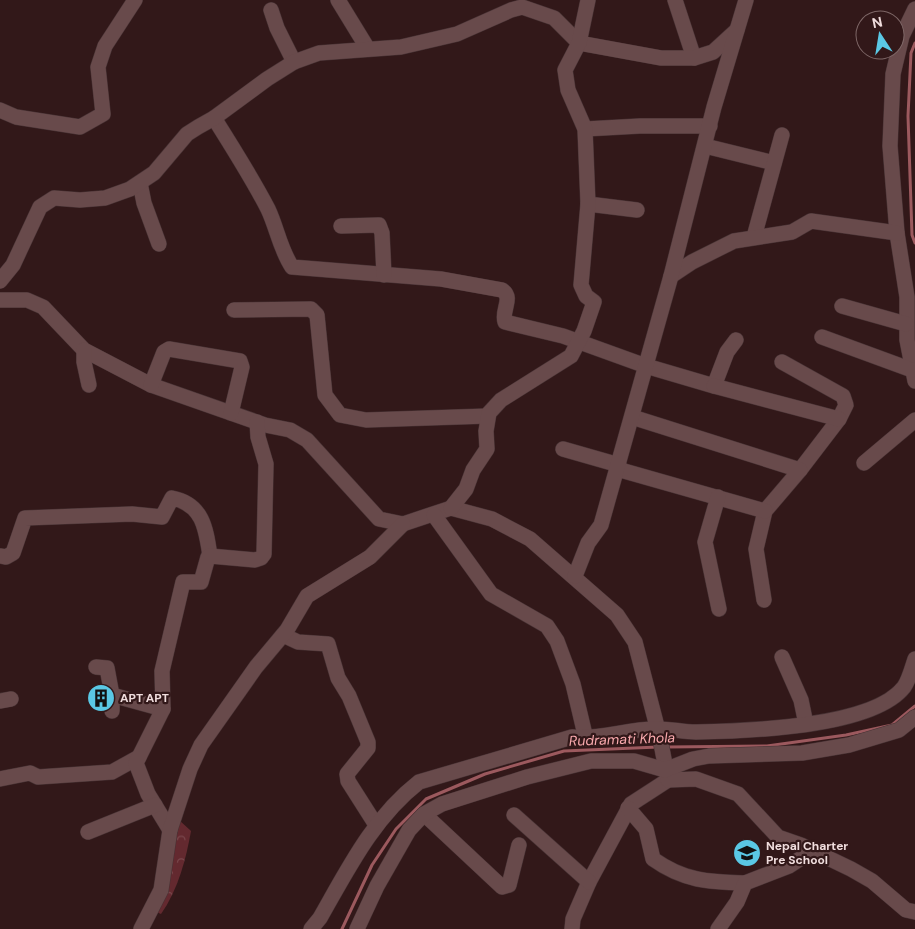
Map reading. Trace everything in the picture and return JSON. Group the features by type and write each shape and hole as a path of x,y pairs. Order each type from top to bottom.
{"street":[{"path":"0,110 16,117 80,127 103,114 98,67 105,46 136,0"},
{"path":"338,0 368,49"},
{"path":"0,300 27,300 42,307 84,350 151,385 257,422 290,430 307,440 379,519 403,524 451,508 466,489 473,470 487,449 486,431 488,416 501,400 571,356 594,302 586,296 581,286 588,204 585,129 568,90 564,70 579,43 588,0"},
{"path":"675,0 694,58"},
{"path":"575,576 588,543 601,525 671,276 736,30 746,0"},
{"path":"0,282 13,266 40,207 45,202 54,198 80,200 105,198 140,183 154,174 187,134 214,118 267,78 294,62 318,53 401,47 458,34 511,10 522,7 554,18 579,43 612,47 642,56 675,60 694,58 713,52 736,30"},
{"path":"914,376 906,324 907,297 897,233 890,146 893,74 902,36 915,8"},
{"path":"271,10 277,28 294,62"},
{"path":"214,118 244,165 269,212 285,257 292,267 441,278 502,290 507,293 508,298 503,316 505,322 578,341 646,366 714,386 839,419"},
{"path":"585,129 640,126 710,126"},
{"path":"754,237 782,135"},
{"path":"705,146 774,163"},
{"path":"140,183 159,244"},
{"path":"588,204 637,210"},
{"path":"671,276 713,250 734,240 792,232 811,221 897,233"},
{"path":"341,226 379,225 382,233 384,275"},
{"path":"842,306 906,324"},
{"path":"234,310 311,309 317,315 325,395 340,415 366,420 488,416"},
{"path":"822,337 914,376"},
{"path":"714,386 727,352 736,340"},
{"path":"151,385 164,352 169,349 240,361 242,367 231,413"},
{"path":"84,350 84,362 89,385"},
{"path":"764,600 756,549 765,511 800,470 839,419 846,405 843,396 782,362"},
{"path":"632,417 800,470"},
{"path":"864,463 915,420"},
{"path":"210,556 255,560 261,558 264,554 266,464 258,437 257,422"},
{"path":"563,450 765,511"},
{"path":"718,497 705,542 719,609"},
{"path":"0,556 13,553 26,518 132,514 162,517 172,498 186,501 196,510 205,526 210,556 208,557 201,582 184,582 162,671 163,708 136,764 155,805 170,830"},
{"path":"451,508 492,519 530,539 575,576 617,615 635,642 659,733 665,770"},
{"path":"434,515 491,594 547,626 557,641 573,684 586,738"},
{"path":"141,929 161,890 170,830 190,769 202,745 256,668 283,635 307,596 370,557 403,524"},
{"path":"283,635 298,642 328,644 338,678 349,696 368,742 368,748 348,774 348,782 376,824"},
{"path":"782,657 801,700 806,724"},
{"path":"311,929 376,824 398,798 419,782 572,737 586,738 636,729 659,733 695,732 806,724 848,717 876,708 904,688 915,659"},
{"path":"96,667 107,668 112,703 163,708"},
{"path":"572,929 573,919 589,882 628,808 665,770 693,759 709,756 802,753 849,745 898,730 915,717"},
{"path":"0,779 30,773 38,777 112,772 139,757"},
{"path":"357,929 377,886 409,830 424,814 442,804 483,790 591,761 634,761 696,779 738,794 778,837 801,845 812,852 851,869 872,881 906,910 915,912"},
{"path":"88,832 155,805"},
{"path":"628,808 646,829 653,858 666,868 708,882 745,883 789,866 812,852"},
{"path":"424,814 502,887 510,885 519,846"},
{"path":"514,815 589,882"},
{"path":"718,929 737,902 745,883"}],"green space":[{"path":"179,820 191,831 189,842 177,885 161,914 154,911"}],"waterway":[{"path":"915,43 911,53 908,116 912,235 915,243"},
{"name":"Rudramati Khola","path":"667,747 767,746 846,735 892,725 915,706"},
{"name":"Rudramati Khola","path":"342,929 372,865 396,829 426,799 485,774 564,751 658,747"}],"place":[{"name":"APT APT","path":"101,698"},
{"name":"Nepal Charter Pre School","path":"747,853"}]}
